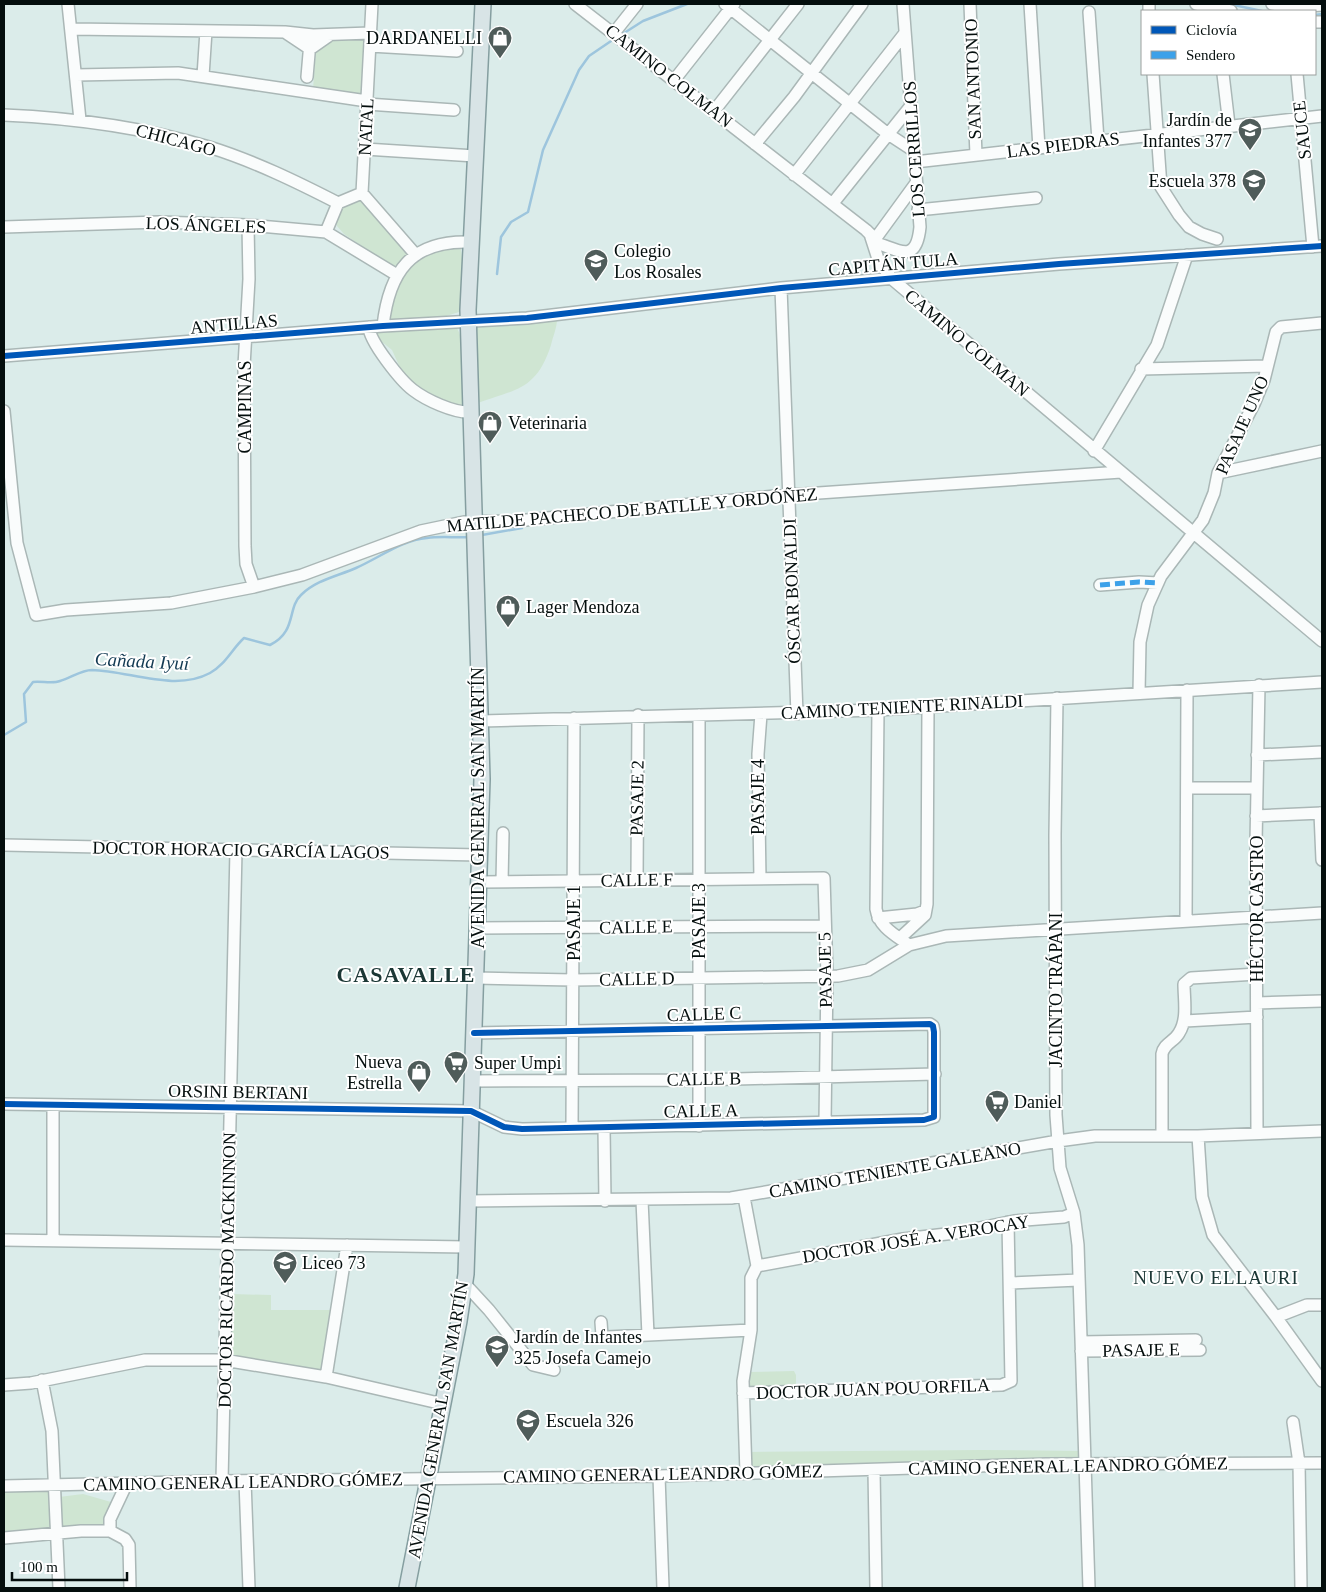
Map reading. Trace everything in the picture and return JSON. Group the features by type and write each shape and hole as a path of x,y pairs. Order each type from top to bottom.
{"main road":[{"name":"AVENIDA GENERAL SAN MARTÍN","path":"407,1588 465,1284 478,928 482,721 468,321 470,242 483,4"}],"street":[{"path":"68,4 80,120"},
{"name":"NATAL","path":"362,193 372,4"},
{"name":"CAMINO COLMAN","path":"576,4 866,230 873,242 880,262 892,279 1094,450 1195,532 1322,641"},
{"path":"614,33 637,4"},
{"path":"714,111 798,4"},
{"path":"755,144 812,73 862,4"},
{"name":"LOS CERRILLOS","path":"873,242 897,252 911,251 916,245 919,236 903,4"},
{"name":"SAN ANTONIO","path":"970,4 976,155"},
{"path":"1030,4 1039,148"},
{"path":"1196,4 1214,8"},
{"path":"1272,4 1292,7 1322,5"},
{"path":"675,80 730,5 770,40 914,156"},
{"path":"1089,12 1098,140"},
{"path":"71,29 206,30 330,35 370,33"},
{"path":"203,76 206,30"},
{"path":"285,32 310,49"},
{"path":"794,175 905,33"},
{"path":"307,93 310,34"},
{"path":"310,49 330,35"},
{"path":"370,46 457,50"},
{"path":"76,75 160,72 203,76 367,102 454,110"},
{"path":"1153,75 1160,180 1166,195 1189,227 1217,239"},
{"path":"1223,75 1229,125"},
{"name":"SAUCE","path":"1297,75 1300,118 1318,247"},
{"path":"286,89 307,77"},
{"path":"833,204 910,107"},
{"name":"CHICAGO","path":"4,115 80,120 130,127 212,148 292,180 338,203"},
{"name":"LAS PIEDRAS","path":"914,156 976,155 1156,133 1322,116"},
{"path":"365,149 475,156"},
{"path":"873,242 916,183"},
{"path":"326,232 338,203 362,193 416,255"},
{"path":"918,210 1036,198"},
{"name":"LOS ÁNGELES","path":"4,227 159,222 248,225 326,232 397,275"},
{"name":"CAMPINAS","path":"248,225 249,279 245,338 245,546 246,564 254,587"},
{"path":"383,326 387,299 397,275 416,255 429,247 447,242 470,242"},
{"name":"CAPITÁN TULA","path":"468,321 535,317 781,288 1187,255 1318,247"},
{"path":"1094,450 1157,345 1187,255"},
{"name":"ÓSCAR BONALDI","path":"781,288 796,714"},
{"name":"ANTILLAS","path":"4,356 468,321"},
{"name":"PASAJE UNO","path":"1139,693 1140,642 1148,606 1158,583 1203,520 1210,504 1218,472 1254,404 1278,329 1322,323"},
{"path":"369,327 370,335 390,364 413,391 452,410 470,412"},
{"path":"1141,369 1267,366"},
{"path":"4,410 9,518"},
{"path":"1218,472 1300,453 1322,450"},
{"name":"MATILDE PACHECO DE BATLLE Y ORDÓÑEZ","path":"9,518 36,615 66,610 171,603 254,587 316,571 421,531 475,521 516,521 789,496 1121,472"},
{"path":"1100,585 1139,582 1158,583"},
{"name":"CAMINO TENIENTE RINALDI","path":"482,721 638,716 796,714 1322,682"},
{"name":"HÉCTOR CASTRO","path":"1257,1132 1256,816 1259,685"},
{"path":"1186,922 1187,690"},
{"name":"JACINTO TRÁPANI","path":"1056,698 1055,929 1058,1141 1060,1168 1074,1213 1079,1280 1089,1588"},
{"path":"904,942 926,915 928,707"},
{"path":"878,710 876,903 878,918 884,927 904,942 946,936 1322,913"},
{"name":"PASAJE 4","path":"760,879 758,754 761,714"},
{"name":"PASAJE 3","path":"698,1126 699,715"},
{"name":"PASAJE 2","path":"637,880 638,716"},
{"name":"PASAJE 1","path":"572,1128 574,881 572,780 574,718"},
{"path":"1258,755 1322,752"},
{"path":"1187,788 1257,788"},
{"path":"1256,816 1321,813 1322,860"},
{"path":"502,882 503,833"},
{"name":"DOCTOR HORACIO GARCÍA LAGOS","path":"4,845 479,855"},
{"name":"DOCTOR RICARDO MACKINNON","path":"222,1481 236,850"},
{"name":"CALLE F","path":"479,882 824,878"},
{"name":"PASAJE 5","path":"824,878 827,976 825,1122"},
{"path":"878,918 917,914 926,911"},
{"name":"CALLE E","path":"478,928 824,926"},
{"name":"CALLE D","path":"476,978 573,980 856,974 868,970 904,942"},
{"path":"1162,1135 1164,1048 1179,1033 1185,1021 1184,984 1191,978 1257,974"},
{"path":"1257,1003 1322,1001"},
{"path":"1185,1021 1257,1017"},
{"name":"CALLE C","path":"474,1033 926,1024 934,1026 935,1074"},
{"name":"CALLE B","path":"472,1081 698,1080 935,1074"},
{"name":"CALLE A","path":"471,1111 509,1128 604,1128 924,1120 934,1117 935,1074"},
{"name":"ORSINI BERTANI","path":"4,1104 471,1111"},
{"path":"53,1105 53,1240"},
{"path":"604,1128 605,1201"},
{"name":"CAMINO TENIENTE GALEANO","path":"468,1201 605,1201 744,1197 1095,1136 1198,1136 1257,1132 1322,1131"},
{"path":"1198,1136 1202,1197 1209,1224 1216,1239 1322,1381"},
{"path":"744,1197 757,1266 751,1278 751,1330 743,1393 746,1473"},
{"path":"642,1200 648,1335"},
{"name":"DOCTOR JOSÉ A. VEROCAY","path":"757,1266 903,1239 955,1233 1008,1222 1064,1217 1074,1213"},
{"path":"1008,1222 1010,1284 1079,1280"},
{"path":"4,1240 466,1247"},
{"path":"326,1377 347,1245"},
{"path":"465,1284 489,1310 533,1365 554,1370"},
{"name":"DOCTOR JUAN POU ORFILA","path":"743,1393 1002,1385 1010,1381 1010,1284"},
{"path":"1276,1317 1307,1305 1322,1305"},
{"path":"601,1322 602,1336 751,1330"},
{"name":"PASAJE E","path":"1081,1347 1198,1345"},
{"path":"4,1385 42,1380 144,1360 224,1360 326,1377 443,1404"},
{"path":"42,1380 52,1431 59,1588"},
{"path":"1293,1422 1298,1463 1301,1588"},
{"name":"CAMINO GENERAL LEANDRO GÓMEZ","path":"4,1486 222,1481 659,1476 1086,1464 1322,1463"},
{"path":"874,1470 876,1588"},
{"path":"659,1476 663,1588"},
{"path":"244,1481 249,1588"},
{"path":"127,1483 110,1519 115,1533 129,1545 130,1588"},
{"path":"4,1538 81,1531 115,1533"}],"green space":[{"path":"317,38 365,38 362,96 313,89"},
{"path":"356,200 364,201 408,250 406,258 398,266 390,265 344,234 337,226 341,210 347,204"},
{"path":"460,247 462,279 459,312 443,317 391,321 389,319 392,298 402,276 409,267 426,253 439,248"},
{"path":"557,319 556,329 545,360 531,380 512,391 475,404 473,331 476,327"},
{"path":"456,327 460,333 463,353 465,407 463,409 413,387 402,372 392,350 376,337 373,331"},
{"path":"231,1294 271,1295 271,1310 334,1310 323,1367 318,1370 229,1356"},
{"path":"794,1371 796,1375 796,1389 747,1389 748,1372"},
{"path":"1085,1451 1085,1464 746,1473 745,1452"},
{"path":"50,1490 52,1531 4,1533 4,1492"},
{"path":"83,1494 111,1502 102,1528 62,1526 59,1497"}],"waterway":[{"path":"621,35 643,21 687,4"},
{"path":"1229,4 1257,10"},
{"path":"1316,15 1322,14"},
{"path":"497,274 501,237 511,222 528,212 543,150 579,70 589,56 614,39"},
{"name":"Cañada Iyuí","path":"482,535 522,528"},
{"name":"Cañada Iyuí","path":"4,735 26,722 24,694 33,682 57,682 84,671 92,670 167,681 182,681 196,678 210,673 220,666 244,638 270,645 279,640 288,627 297,600 307,590 320,582 356,568 418,539 470,537"}],"marked path":[{"path":"1100,585 1139,582 1158,583"}],"cycle path":[{"path":"4,356 383,326 527,318 781,288 1059,264 1322,246"},
{"path":"4,1104 471,1111 504,1127 522,1129 924,1120 934,1117 934,1032 933,1026 930,1024 474,1033"}],"place":[{"name":"DARDANELLI","path":"500,59"},
{"name":"Jardín de Infantes 377","path":"1250,151"},
{"name":"Escuela 378","path":"1254,202"},
{"name":"Colegio Los Rosales","path":"596,282"},
{"name":"Veterinaria","path":"490,444"},
{"name":"Lager Mendoza","path":"508,628"},
{"name":"Super Umpi","path":"456,1084"},
{"name":"Nueva Estrella","path":"419,1093"},
{"name":"Daniel","path":"997,1123"},
{"name":"Liceo 73","path":"285,1284"},
{"name":"Jardín de Infantes 325 Josefa Camejo","path":"497,1368"},
{"name":"Escuela 326","path":"528,1442"}],"district":[{"name":"CASAVALLE","path":"406,974"},
{"name":"NUEVO ELLAURI","path":"1216,1277"}]}
